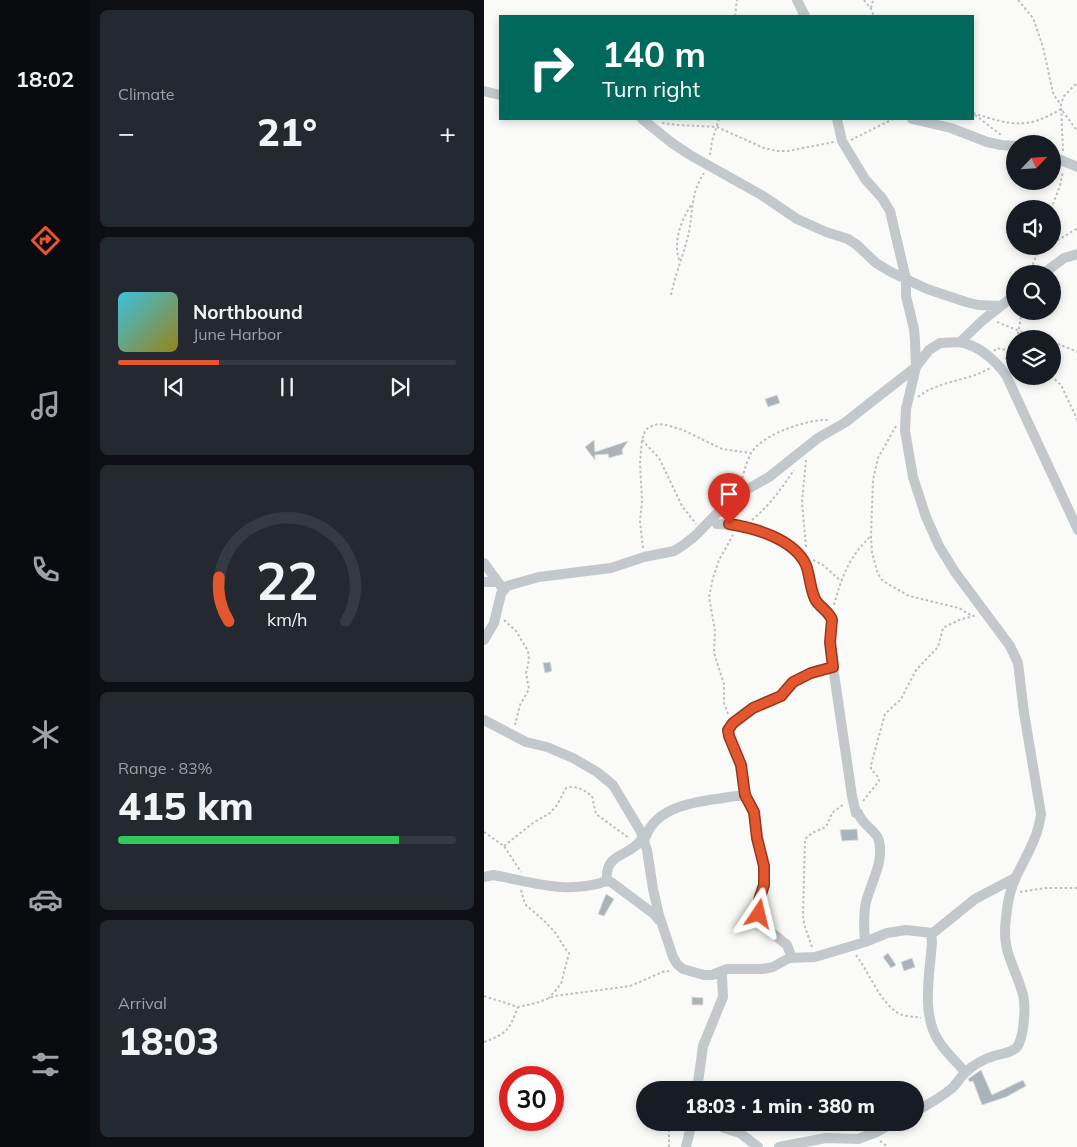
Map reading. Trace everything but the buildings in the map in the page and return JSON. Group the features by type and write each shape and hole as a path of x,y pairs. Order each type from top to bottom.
{"street":[{"path":"797,0 804,15"},
{"path":"484,91 499,95"},
{"path":"838,120 842,141 865,179 882,198 890,211 906,279 906,296 914,329 916,367 907,407 905,431 913,477 926,517 939,546 984,613 1003,636 1018,663 1024,714 1041,814 1039,828 1032,848 1015,878 1006,918 1005,947 1026,1004 1018,1044 1016,1048 989,1058 965,1072 958,1083 924,1106"},
{"path":"916,120 951,128 987,142 1006,145"},
{"path":"645,121 672,143 763,196 797,219 826,232 848,239 876,263 906,279 927,289 966,302 978,305 1001,306"},
{"path":"1063,162 1077,167"},
{"path":"1055,265 1064,258 1077,254"},
{"path":"960,342 983,320 1006,302"},
{"path":"484,582 500,585 539,577 610,568 644,557 674,551 689,542 700,529 738,494 769,477 818,438 853,417 916,367 929,350 940,343 966,343 989,356 1002,369 1022,407 1077,530"},
{"path":"716,524 744,526 777,538 798,554 805,563 815,599 819,606 831,616 830,642 853,800 856,813 858,813 863,823 876,835 879,842 879,864 865,909 864,942"},
{"path":"484,563 500,585 495,618 492,628 484,640"},
{"path":"792,958 787,945 766,928 760,918 758,904 764,885 765,871 757,838 754,812 746,796 741,765 728,730 733,723 753,708 781,696 793,682 811,673 833,667"},
{"path":"484,720 526,742 547,747 573,758 597,772 613,785 640,829 641,844 652,876 661,923 673,957 683,969 704,975 712,975 727,969 762,969 773,967 792,958 815,957 895,931 906,930 931,933 940,928 975,899 1015,878"},
{"path":"607,882 606,872 613,860 641,844 657,820 682,805 693,802 746,796"},
{"path":"484,877 493,875 556,888 583,888 607,882 618,886 654,914 661,923"},
{"path":"931,933 929,1020 937,1040 965,1072"},
{"path":"698,1081 703,1046 723,997 722,976 727,969"},
{"path":"686,1147 690,1131"},
{"path":"734,1131 740,1133 758,1147"},
{"path":"779,1147 826,1138 858,1139 879,1131"}],"path":[{"path":"735,15 738,0"},
{"path":"864,0 874,15"},
{"path":"871,9 872,0"},
{"path":"1018,0 1033,18 1043,47 1053,93 1061,104"},
{"path":"1054,200 1062,177 1061,104 1064,96 1077,82"},
{"path":"1062,109 1077,132"},
{"path":"974,113 1020,124 1034,123 1062,109"},
{"path":"974,114 1002,135"},
{"path":"671,295 690,229 692,204 698,181 709,165 712,141 719,120"},
{"path":"645,121 717,128 770,150 788,151 857,137 891,120"},
{"path":"680,261 676,246 687,211 692,204"},
{"path":"1061,238 1077,228"},
{"path":"983,320 994,321 1018,330 1020,320"},
{"path":"1061,345 1077,352"},
{"path":"989,356 997,348 1006,350"},
{"path":"972,616 958,608 909,596 883,582 875,566 871,536 873,480 875,466 884,445 907,407 921,394 944,383 969,377 995,365 1002,369"},
{"path":"1061,385 1077,421"},
{"path":"738,494 742,477 752,453 771,437 804,423 830,420"},
{"path":"644,557 640,522 642,501 640,462 642,440 645,431 649,427 658,424 683,430 722,449 752,453"},
{"path":"642,440 659,458 682,506 700,529"},
{"path":"806,550 802,502 807,456"},
{"path":"733,723 724,707 724,684 714,654 715,631 709,597 712,578 723,552 735,533 762,512 795,468"},
{"path":"831,616 848,564 863,543 871,536"},
{"path":"812,559 841,581"},
{"path":"856,813 879,781 871,769 871,765 885,714 901,699 916,670 938,647 943,628 984,613"},
{"path":"495,618 498,617 504,620 516,631 525,645 528,655 526,673 529,689 520,705 513,734"},
{"path":"504,846 533,823 550,813 557,805 566,788 574,786 592,796 596,814 641,844"},
{"path":"815,957 804,924 803,914 805,840 808,835 826,827 835,810 853,800"},
{"path":"484,832 504,846 528,882"},
{"path":"515,879 521,887 525,904 535,911 552,929 569,953 561,984 548,998"},
{"path":"1011,893 1045,888 1077,888"},
{"path":"848,946 879,992 896,1012 929,1020"},
{"path":"484,996 518,1007 555,996 630,986 667,970 679,975"},
{"path":"484,1042 498,1037 508,1030 518,1007"},
{"path":"669,1131 669,1147"}],"route":[{"path":"729,524 744,526 777,538 798,554 805,563 815,599 819,606 831,616 832,620 830,642 833,667 811,673 793,682 781,696 763,702 753,708 733,723 728,730 741,765 745,795 754,812 757,838 764,866 765,878 758,904 759,914"}]}
